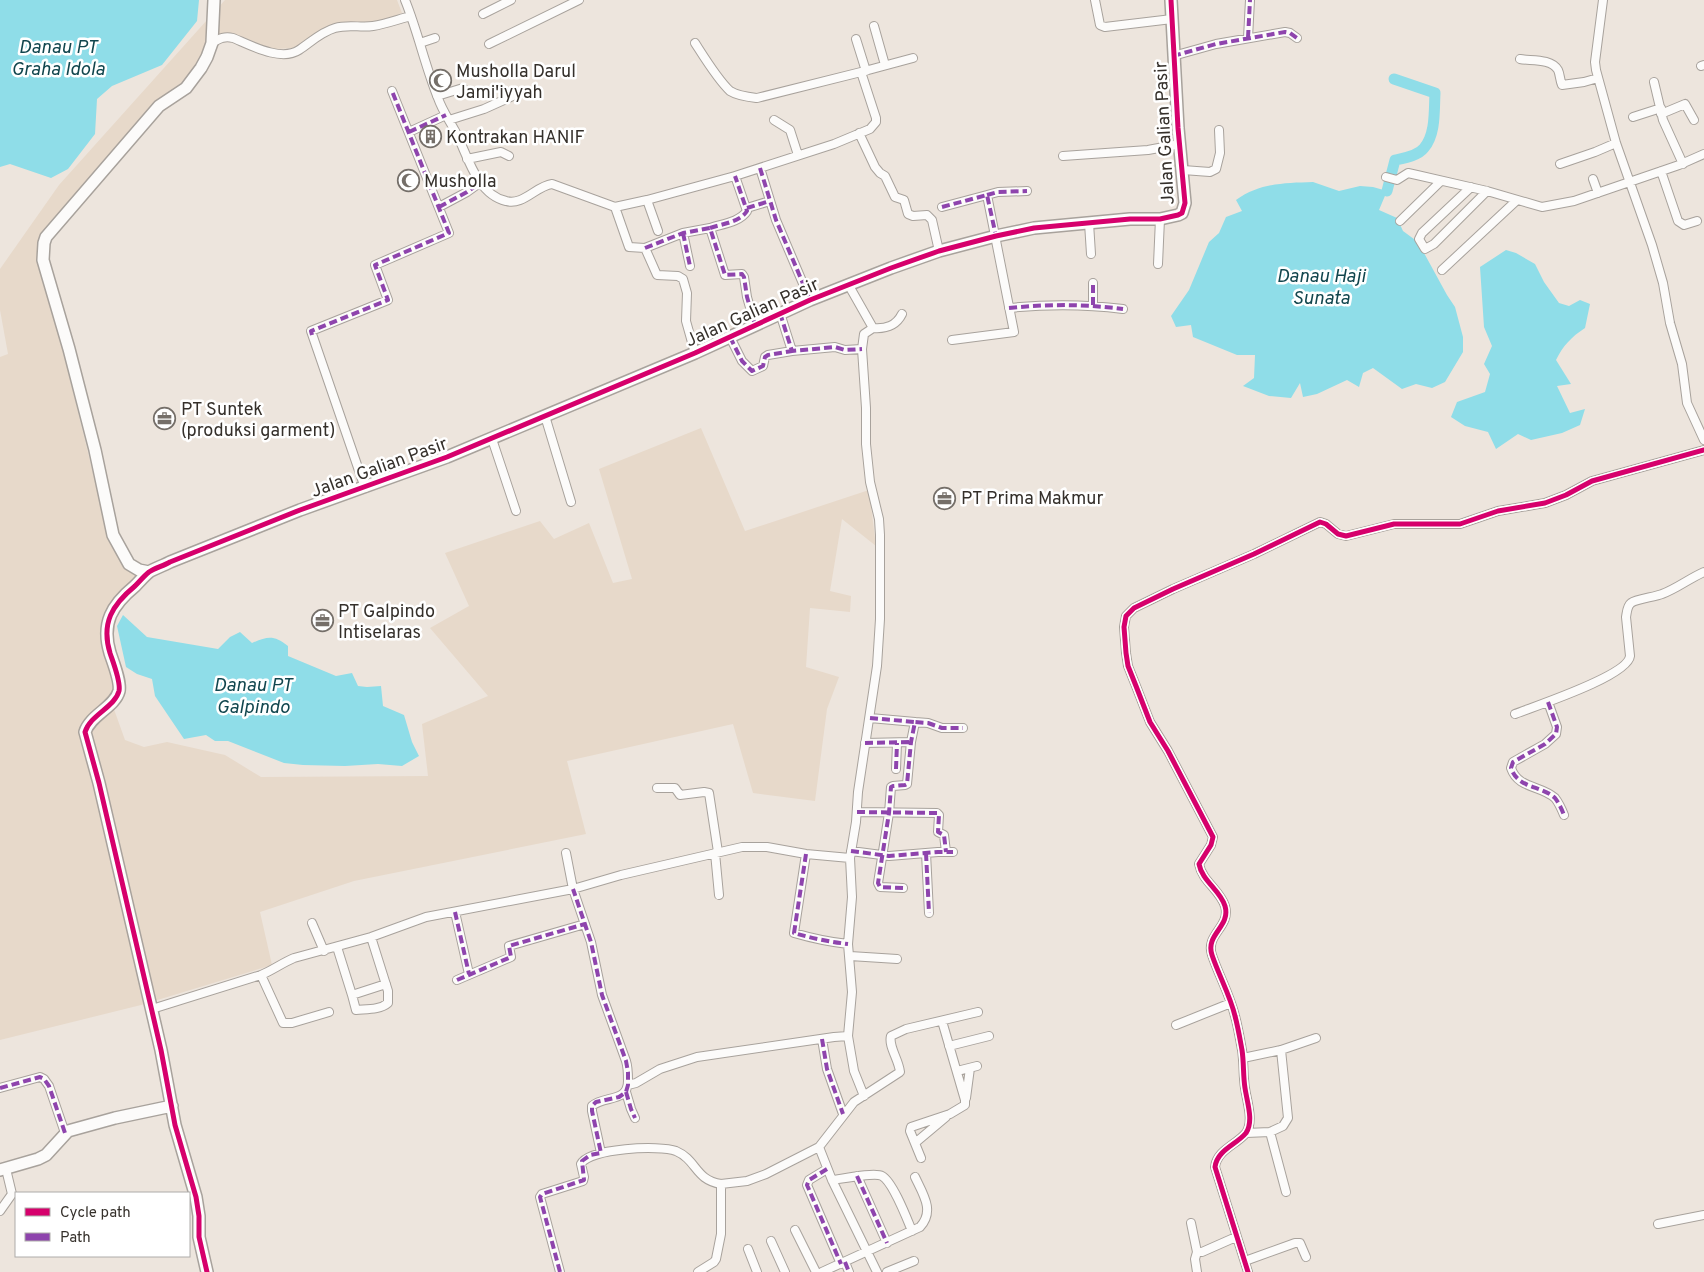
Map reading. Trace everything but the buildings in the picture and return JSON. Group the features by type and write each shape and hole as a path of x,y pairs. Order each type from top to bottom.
{"street":[{"path":"149,572 139,570 129,564 113,535 95,450 44,260 44,243 46,237 159,106 186,88 201,68 212,43 214,0"},
{"path":"405,0 437,96 467,159 486,189 504,201 511,202 518,201 544,186 552,184 615,207 736,176 834,144 870,129 876,122 876,118 856,39"},
{"path":"483,14 510,0"},
{"path":"489,44 568,2 580,0"},
{"path":"1095,0 1100,26 1172,19"},
{"name":"Jalan Galian Pasir","path":"152,1009 99,782 85,732 89,723 103,711 119,691 119,684 106,632 112,611 124,595 149,572 170,562 492,438 694,353 755,324 848,284 939,252 996,236 1049,226 1130,219 1160,219 1182,213 1185,208 1183,170 1170,0"},
{"path":"1248,38 1250,0"},
{"path":"1603,0 1595,62 1598,78 1616,143 1663,283 1670,322 1682,364 1687,403 1704,440"},
{"path":"212,43 220,38 227,37 270,52 291,53 298,51 313,39 335,28 373,26 411,16"},
{"path":"874,26 885,65"},
{"path":"1173,56 1209,46 1285,32 1297,38"},
{"path":"420,43 435,38"},
{"path":"695,43 711,67 731,91 742,96 756,98 913,58"},
{"path":"1520,59 1538,60 1554,67 1559,72 1562,85 1598,78"},
{"path":"1654,82 1661,111 1683,164"},
{"path":"437,96 463,88"},
{"path":"365,488 311,331 388,300 375,265 449,233 392,91"},
{"path":"409,132 448,118 484,109 515,95"},
{"path":"1633,116 1661,111 1684,104 1694,120"},
{"path":"774,120 790,130 798,155"},
{"name":"Jalan Galian Pasir","path":"1183,170 1213,172 1218,165 1220,153 1219,130"},
{"path":"860,133 875,167 885,176 895,197 904,200 908,214 913,216 927,215 932,220 939,252"},
{"path":"1560,164 1616,143"},
{"path":"1063,156 1148,150 1180,144"},
{"path":"467,159 501,152 510,156"},
{"path":"1386,177 1397,180 1408,173 1471,187 1542,207 1574,201 1683,164 1704,154"},
{"path":"760,168 780,232 810,300"},
{"path":"1662,171 1678,221 1684,225 1697,221"},
{"path":"615,207 629,247 645,248 683,233 737,220 746,214 747,208 736,176"},
{"path":"1594,179 1598,192"},
{"path":"1400,220 1441,181"},
{"path":"439,207 481,182"},
{"path":"1471,187 1422,233 1419,239 1423,248 1429,248 1434,244 1487,192"},
{"path":"942,207 998,192 1027,191"},
{"path":"952,340 1014,332 987,195"},
{"path":"647,200 658,231"},
{"path":"747,208 770,200"},
{"path":"1442,270 1516,201"},
{"path":"1158,264 1160,219"},
{"path":"1088,222 1091,254"},
{"path":"710,228 725,275 742,274 748,277 747,297 755,324"},
{"path":"683,233 690,266"},
{"path":"645,248 657,275 678,276 684,279 687,293 686,321 694,353"},
{"path":"1093,283 1093,305"},
{"path":"848,284 873,328"},
{"path":"1009,308 1041,305 1093,305 1123,309"},
{"path":"780,313 792,351"},
{"path":"864,1096 854,1070 848,1036 852,992 848,944 852,897 851,854 858,792 877,666 880,619 880,535 870,482 866,444 866,408 862,349 864,334 873,328 893,325 898,322 902,314"},
{"path":"730,337 742,361 752,371 763,366 765,357 768,355 835,347 845,350 862,349"},
{"path":"545,416 571,502"},
{"path":"492,438 516,512"},
{"path":"1248,1272 1215,1167 1219,1156 1248,1130 1249,1114 1244,1084 1243,1058 1232,1003 1210,945 1222,925 1225,917 1225,908 1221,897 1203,874 1199,864 1211,845 1213,837 1168,750 1150,722 1128,666 1124,627 1126,616 1134,608 1173,589 1254,554 1320,522 1326,524 1338,534 1346,536 1394,524 1460,524 1498,511 1550,502 1566,496 1592,481 1704,450"},
{"path":"1515,714 1593,684 1626,665 1630,656 1627,640 1626,611 1631,603 1667,592 1704,572"},
{"path":"1548,702 1557,727 1556,734 1545,744 1513,762 1511,768 1520,782 1554,797 1564,816"},
{"path":"870,718 928,723 942,728 963,728"},
{"path":"903,888 880,887 878,885 891,787 907,784 915,722"},
{"path":"865,743 911,742"},
{"path":"896,769 897,743"},
{"path":"657,788 675,788 680,795 709,793 719,895"},
{"path":"207,1272 199,1237 199,1216 196,1197 175,1125 152,1009 261,975 294,958 371,937 426,917 572,889 716,852 757,846 806,854 898,856 949,852 944,835 938,832 938,814 857,812"},
{"path":"566,853 572,889 596,962 602,995 627,1066 627,1088 631,1109 635,1118"},
{"path":"926,853 930,913"},
{"path":"806,854 793,932 818,938 826,942 848,944"},
{"path":"455,912 469,974"},
{"path":"312,923 324,951"},
{"path":"457,980 511,957 509,946 585,924"},
{"path":"337,947 356,1010 384,1006 388,1003 389,997 371,937"},
{"path":"850,956 897,959"},
{"path":"261,975 283,1023 287,1024 329,1012"},
{"path":"352,995 386,984"},
{"path":"1176,1025 1232,1003"},
{"path":"560,1272 540,1197 542,1194 583,1181 582,1162 590,1155 615,1150 634,1149 675,1151 691,1162 704,1178 721,1184 747,1181 766,1174 819,1147 854,1102 900,1072 890,1041 891,1036 906,1029 978,1012"},
{"path":"942,1021 965,1100"},
{"path":"601,1153 592,1106 596,1102 620,1097 627,1088 660,1069 697,1058 848,1036"},
{"path":"949,1046 989,1036"},
{"path":"1243,1058 1281,1050 1316,1038"},
{"path":"822,1039 827,1069 843,1114"},
{"path":"1246,1133 1270,1132 1282,1126 1288,1118 1281,1050"},
{"path":"921,1158 910,1131 911,1127 950,1114 965,1106 974,1067 957,1072"},
{"path":"0,1088 40,1077 44,1079 49,1086 66,1133"},
{"path":"0,1211 14,1194 3,1169 46,1155 66,1133 80,1127 172,1106"},
{"path":"915,1144 950,1114"},
{"path":"1270,1132 1286,1192"},
{"path":"819,1147 832,1180 877,1272"},
{"path":"828,1168 808,1180 807,1185 849,1272"},
{"path":"832,1180 858,1176 883,1176 897,1198 912,1231"},
{"path":"858,1176 887,1242"},
{"path":"822,1272 920,1227 925,1221 928,1209 915,1177"},
{"path":"698,1272 714,1262 717,1254 721,1227 721,1184"},
{"path":"1658,1224 1704,1215"},
{"path":"1191,1223 1197,1252 1195,1259 1197,1272"},
{"path":"795,1230 816,1272"},
{"path":"1197,1252 1202,1252 1236,1237"},
{"path":"771,1241 785,1272"},
{"path":"1245,1262 1295,1243 1300,1243 1306,1257"},
{"path":"748,1249 757,1272"},
{"path":"887,1272 914,1261"}],"shaded area":[{"path":"225,0 397,0 402,13 388,19 364,23 344,22 326,29 298,48 274,49 259,45 233,33 221,33 206,48 191,77 39,253 106,526 138,575 101,631 102,646 116,687 111,701 125,740 144,747 167,742 225,755 261,777 428,776 422,724 488,696 430,628 469,606 445,553 540,521 554,539 589,523 613,583 632,579 599,469 701,428 745,531 869,490 876,546 842,519 830,591 851,596 850,612 810,608 806,667 839,677 827,709 815,801 753,793 733,724 567,761 586,834 354,881 260,912 272,965 141,1005 0,1040 0,357 8,354 0,310 0,269 59,185"}],"water":[{"name":"Danau PT Graha Idola","path":"0,0 199,0 197,21 162,65 112,86 97,99 95,134 68,169 51,178 10,164 0,167"},
{"name":"Danau Haji Sunata","path":"1313,182 1339,191 1360,186 1387,191 1379,210 1397,218 1403,231 1418,242 1455,307 1463,337 1463,352 1445,382 1432,388 1416,384 1402,389 1373,368 1363,373 1359,387 1347,380 1317,394 1303,397 1300,383 1291,398 1269,396 1243,386 1254,378 1255,355 1237,355 1193,337 1191,325 1176,327 1171,316 1189,290 1209,242 1219,233 1226,217 1242,211 1236,200 1245,194 1263,187"},
{"path":"1506,250 1516,253 1535,264 1544,282 1559,303 1569,306 1580,300 1590,304 1585,328 1568,342 1556,360 1571,384 1557,386 1570,413 1585,409 1580,425 1562,433 1531,440 1518,434 1496,449 1488,432 1465,426 1451,417 1457,402 1485,392 1490,374 1484,364 1492,346 1484,327 1480,267"},
{"name":"Danau PT Galpindo","path":"123,615 147,637 218,649 230,637 240,632 252,643 262,639 275,638 288,646 288,656 336,676 352,673 358,686 381,686 383,706 404,715 412,742 419,756 402,766 378,764 345,766 303,765 284,763 228,741 215,741 206,735 184,739 155,696 152,679 137,674 126,667 117,626"}],"waterway":[{"path":"1387,191 1395,160 1415,155 1428,142 1431,136 1434,114 1435,93 1394,79"}],"marked path":[{"path":"1248,38 1250,0"},
{"path":"1173,56 1216,44 1285,32 1297,38"},
{"path":"312,335 311,331 388,300 375,265 449,233 392,91"},
{"path":"409,132 446,115"},
{"path":"760,168 776,220 810,300"},
{"path":"710,228 740,218 747,211 735,176"},
{"path":"439,207 481,182"},
{"path":"987,195 998,192 1027,191"},
{"path":"942,207 987,195 996,236"},
{"path":"747,208 770,201"},
{"path":"645,248 683,233 710,228 725,275 742,274 744,277 747,297 755,325"},
{"path":"683,233 690,266"},
{"path":"1093,283 1093,305"},
{"path":"1009,308 1066,305 1123,309"},
{"path":"780,313 792,351 835,347 845,350 862,349"},
{"path":"730,337 742,361 752,371 763,366 765,357 768,355 792,351"},
{"path":"1548,702 1557,727 1556,734 1545,744 1513,762 1511,768 1519,780 1555,798 1564,815"},
{"path":"870,718 915,722"},
{"path":"903,888 880,887 878,883 889,813 891,787 907,784 915,722 928,723 942,728 963,728"},
{"path":"865,743 911,742"},
{"path":"896,769 897,743"},
{"path":"857,812 937,813 939,815 938,832 944,835 946,852"},
{"path":"851,851 889,856 953,852"},
{"path":"926,853 929,913"},
{"path":"806,854 794,933 848,944"},
{"path":"560,1272 540,1197 542,1194 584,1180 582,1161 590,1155 601,1153 592,1106 596,1102 619,1097 626,1092 628,1085 626,1061 602,995 591,942 573,889"},
{"path":"455,912 469,974"},
{"path":"457,980 511,957 509,946 585,924"},
{"path":"822,1039 827,1069 843,1114"},
{"path":"0,1088 40,1077 44,1079 49,1086 65,1133"},
{"path":"626,1092 635,1118"},
{"path":"827,1169 809,1180 807,1185 841,1264"},
{"path":"857,1176 887,1243"},
{"path":"845,1262 849,1272"}],"cycle path":[{"path":"207,1272 199,1237 199,1216 196,1197 175,1125 161,1050 99,783 85,732 92,721 113,702 119,691 118,677 110,653 107,633 110,615 120,600 149,572 170,562 300,510 447,457 695,353 810,300 891,268 939,251 1034,228 1130,219 1160,219 1182,213 1185,203 1178,128 1171,0"},
{"path":"1248,1272 1215,1167 1219,1156 1246,1133 1250,1117 1237,1024 1211,948 1212,941 1225,920 1225,906 1223,900 1204,875 1199,864 1211,845 1213,837 1168,751 1150,722 1128,666 1124,627 1126,616 1134,608 1173,589 1254,554 1320,522 1326,524 1338,534 1346,536 1394,524 1460,524 1498,511 1545,503 1566,495 1592,481 1704,450"}],"place":[{"name":"Musholla Darul Jami'iyyah","path":"440,81"},
{"name":"Kontrakan HANIF","path":"430,137"},
{"name":"Musholla","path":"408,181"},
{"name":"PT Suntek (produksi garment)","path":"165,419"},
{"name":"PT Prima Makmur","path":"945,498"},
{"name":"PT Galpindo Intiselaras","path":"322,621"}]}
